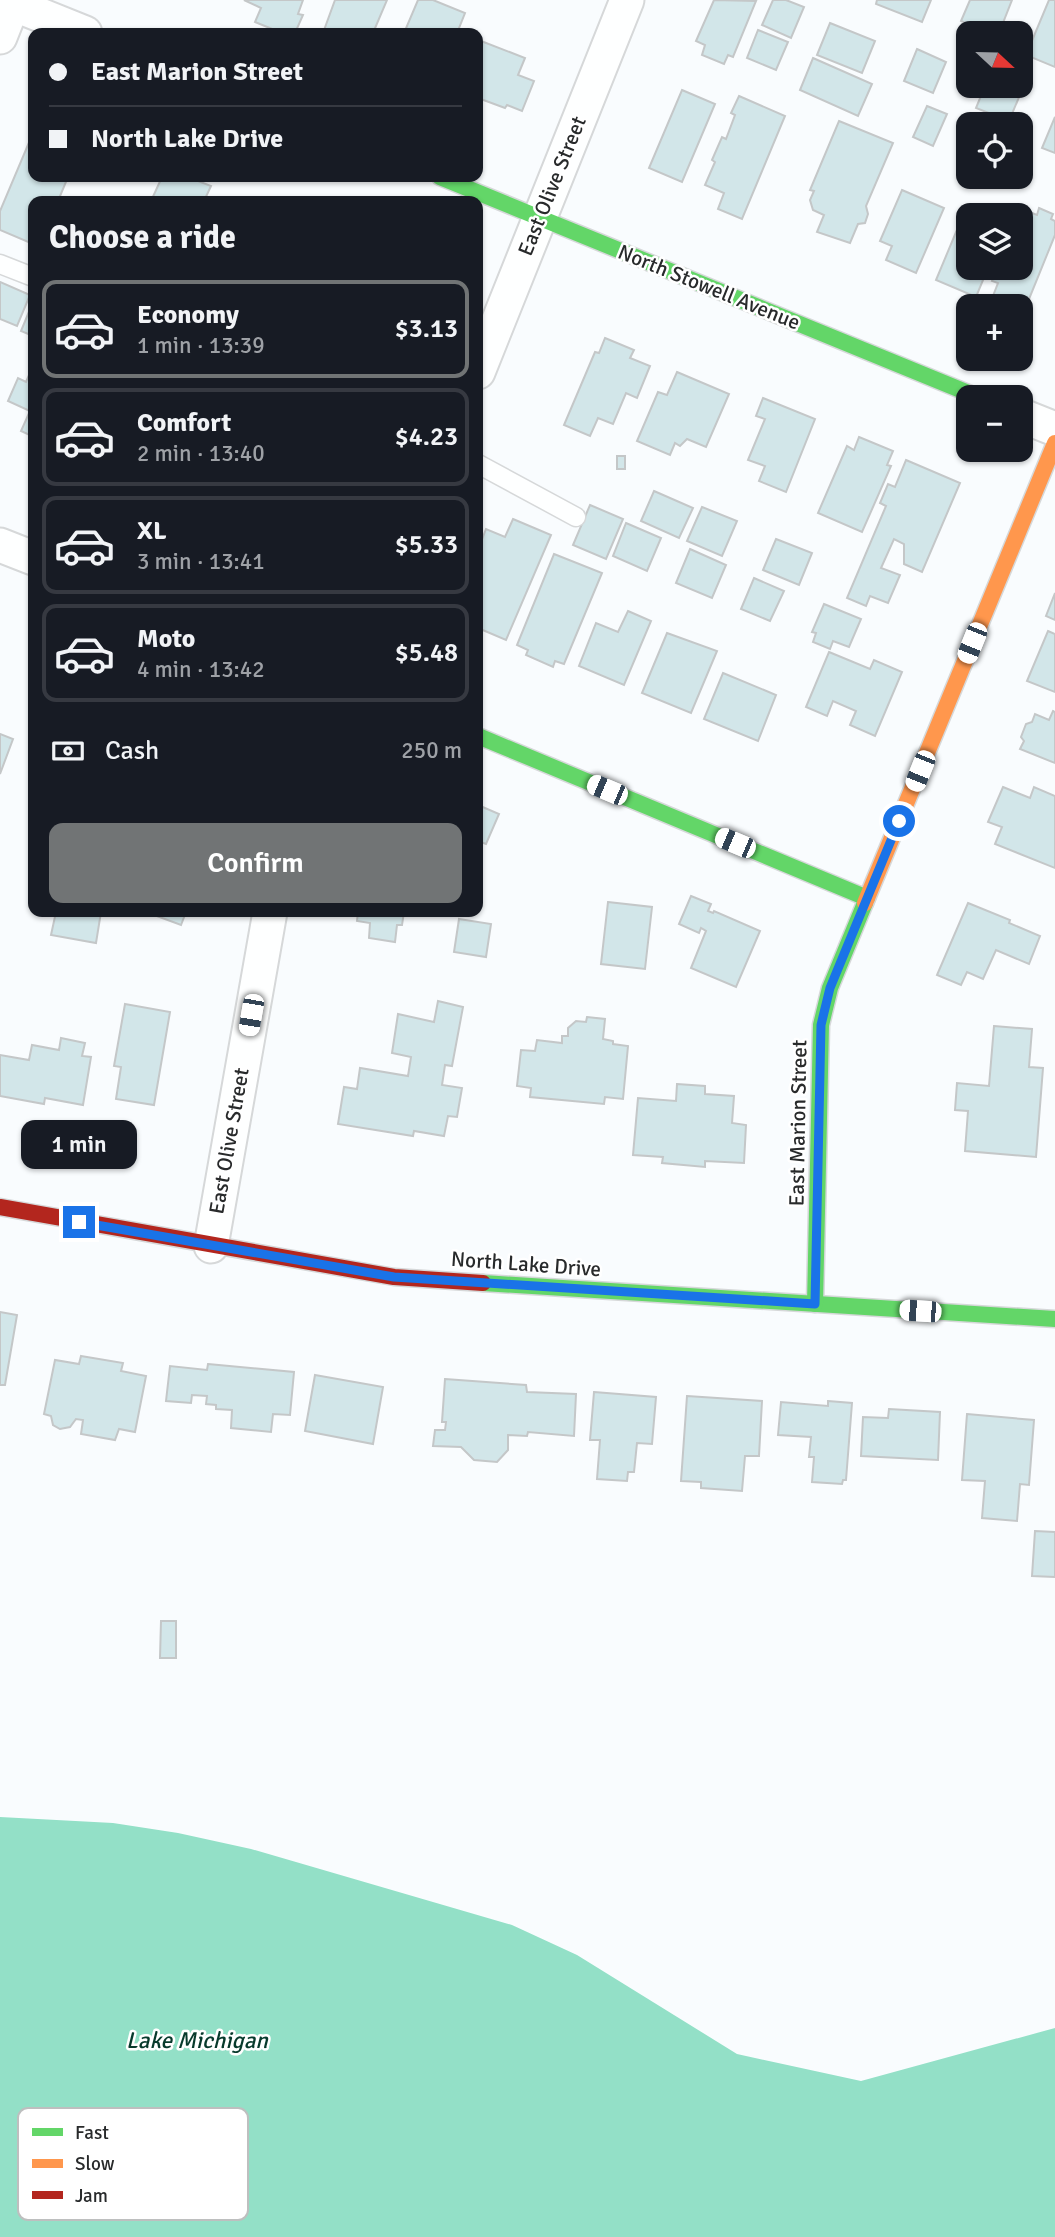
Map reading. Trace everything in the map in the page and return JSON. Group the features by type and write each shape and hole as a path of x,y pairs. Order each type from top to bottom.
{"street":[{"name":"East Olive Street","path":"483,359 627,0"},
{"path":"0,37 8,2 73,28"},
{"name":"North Stowell Avenue","path":"452,182 956,388"},
{"path":"1033,420 1055,429"},
{"name":"East Marion Street","path":"815,1304 821,1025 830,988 1055,443"},
{"path":"0,545 28,556"},
{"path":"483,738 867,898"},
{"name":"East Olive Street","path":"211,1246 269,917"},
{"name":"North Lake Drive","path":"0,1207 394,1277 1055,1320"}],"lane":[{"path":"0,264 28,275"},
{"path":"483,467 576,517"}],"water":[{"name":"Lake Michigan","path":"0,1817 113,1823 178,1833 251,1849 512,1925 577,1955 737,2054 861,2081 1055,2028 1055,2237 0,2237"}],"building":[{"path":"244,0 303,0 298,14 303,15 297,28 270,28 255,22 261,8"},
{"path":"335,0 387,0 375,28 325,28"},
{"path":"418,0 433,0 465,13 459,28 406,28"},
{"path":"714,0 756,1 733,57 728,55 724,64 702,55 705,45 696,41"},
{"path":"773,0 786,0 804,7 791,38 762,25"},
{"path":"877,0 931,0 922,22 876,4"},
{"path":"970,0 1012,0 1004,21 961,21"},
{"path":"1049,0 1055,0 1055,67 1033,58 1033,38"},
{"path":"830,23 875,41 862,73 817,55"},
{"path":"758,30 788,42 776,70 747,58"},
{"path":"483,42 525,58 518,75 534,81 522,111 507,105 505,108 483,100"},
{"path":"917,49 946,62 933,93 904,81"},
{"path":"813,58 872,84 858,116 800,90"},
{"path":"682,90 715,104 682,182 649,168"},
{"path":"739,96 785,116 742,219 718,209 724,193 705,185 722,137 726,139 735,115 731,113"},
{"path":"980,98 1019,98 1013,112 986,112 976,108"},
{"path":"927,106 947,114 933,146 913,137"},
{"path":"1055,117 1055,153 1042,148"},
{"path":"839,121 893,143 866,206 868,214 865,223 858,224 850,243 817,232 824,215 813,210 810,200 814,191 810,190"},
{"path":"28,145 28,182 66,182 60,196 28,196 28,242 0,230 0,211"},
{"path":"160,182 201,182 211,186 206,196 153,196"},
{"path":"902,190 944,208 916,273 886,260 892,246 880,241"},
{"path":"1039,208 1053,214 1051,219 1055,221 1055,235 1031,294 994,294 998,283 992,280 1033,280 1033,213 1037,215"},
{"path":"956,232 956,280 983,280 977,294 969,294 936,280"},
{"path":"0,282 28,294 17,326 0,319"},
{"path":"28,314 28,334 21,331"},
{"path":"605,338 634,350 630,358 650,366 637,398 626,393 613,424 598,418 590,436 564,425 595,352 599,353"},
{"path":"677,372 729,394 706,447 687,439 680,446 675,443 670,455 637,441 658,392 667,395"},
{"path":"28,377 28,410 8,401 18,378 26,382"},
{"path":"763,398 815,419 786,492 759,481 765,466 748,460 765,419 756,416"},
{"path":"28,415 28,434 21,431"},
{"path":"859,437 893,451 887,465 891,466 862,532 818,513 847,446 854,450"},
{"path":"617,456 625,456 625,469 617,469"},
{"path":"906,460 960,483 922,572 904,564 904,544 894,539 881,568 900,575 888,603 870,596 866,606 847,598 886,506 880,503 888,484 895,487"},
{"path":"654,491 693,508 679,538 641,521"},
{"path":"590,505 623,519 606,559 573,545"},
{"path":"702,507 737,521 722,556 687,541"},
{"path":"513,519 551,535 506,640 483,630 483,537 486,529 505,537"},
{"path":"626,523 661,538 647,571 613,556"},
{"path":"776,539 812,553 799,585 763,570"},
{"path":"690,549 726,565 712,598 676,583"},
{"path":"554,554 602,573 564,664 555,661 553,667 526,655 528,650 517,645"},
{"path":"754,578 784,591 770,621 741,609"},
{"path":"1055,593 1055,620 1046,616"},
{"path":"824,604 861,619 849,647 833,641 830,649 813,642 816,633 812,632"},
{"path":"628,611 651,621 624,685 579,666 596,623 618,632"},
{"path":"1048,631 1055,634 1055,692 1027,681"},
{"path":"667,633 717,651 691,713 642,693"},
{"path":"829,652 870,669 874,660 902,672 875,736 850,725 856,711 833,701 827,716 806,707"},
{"path":"723,673 776,695 758,741 704,719"},
{"path":"1053,711 1055,763 1020,749 1026,724 1032,722 1035,714 1049,720"},
{"path":"0,734 13,739 0,774"},
{"path":"1003,787 1030,798 1034,787 1055,796 1055,868 995,844 1002,827 988,822"},
{"path":"483,807 499,814 486,844 483,843"},
{"path":"691,896 711,904 708,911 714,911 760,931 736,987 691,968 706,931 701,928 699,933 679,924"},
{"path":"608,902 652,907 645,969 601,964"},
{"path":"968,903 1040,936 1029,964 996,950 983,979 967,972 961,985 937,975"},
{"path":"55,917 100,917 96,943 51,935"},
{"path":"159,917 184,917 181,925"},
{"path":"357,917 403,917 402,925 397,925 395,942 369,938 370,923 357,921"},
{"path":"459,919 491,924 486,957 454,952"},
{"path":"438,1001 463,1007 452,1066 445,1065 442,1085 462,1088 457,1117 448,1116 444,1136 414,1131 413,1136 338,1124 344,1087 357,1089 360,1068 408,1076 411,1057 392,1053 398,1014 434,1022"},
{"path":"125,1004 170,1012 154,1105 116,1099 121,1067 114,1066"},
{"path":"587,1017 605,1019 603,1039 613,1041 613,1044 628,1046 623,1099 605,1097 604,1104 530,1097 531,1088 517,1086 521,1050 535,1051 537,1040 562,1043 562,1036 568,1036 568,1028 576,1021 586,1022"},
{"path":"994,1026 1032,1029 1029,1067 1043,1068 1036,1157 965,1151 968,1111 955,1110 957,1083 989,1086"},
{"path":"61,1038 85,1043 82,1056 91,1057 83,1105 45,1098 44,1104 0,1096 0,1055 29,1060 32,1045 59,1050"},
{"path":"677,1084 705,1086 705,1094 734,1096 732,1123 746,1125 744,1163 705,1161 705,1167 662,1163 663,1157 633,1155 638,1098 676,1101"},
{"path":"0,1312 17,1315 5,1385 0,1385"},
{"path":"81,1356 123,1363 121,1371 146,1376 135,1432 119,1429 115,1440 81,1434 83,1420 76,1419 70,1427 60,1429 53,1425 51,1416 44,1414 55,1360 79,1364"},
{"path":"208,1364 294,1372 290,1415 273,1414 271,1432 231,1428 232,1410 216,1409 216,1405 206,1404 207,1396 192,1395 191,1403 166,1401 170,1366 207,1370"},
{"path":"315,1375 383,1387 373,1444 305,1431"},
{"path":"445,1379 526,1385 527,1392 576,1394 574,1436 528,1432 527,1436 508,1435 508,1450 497,1462 474,1460 461,1447 433,1446 435,1430 445,1430 446,1422 442,1422"},
{"path":"594,1392 656,1397 652,1444 637,1443 634,1472 628,1472 627,1481 597,1479 600,1440 590,1440"},
{"path":"687,1396 762,1401 759,1456 745,1456 742,1491 701,1488 701,1482 681,1481"},
{"path":"828,1401 852,1403 846,1480 843,1480 842,1484 812,1482 814,1457 809,1457 811,1437 778,1435 781,1402 828,1406"},
{"path":"889,1409 940,1412 938,1460 861,1456 863,1417 888,1418"},
{"path":"967,1414 1034,1420 1029,1485 1020,1484 1017,1521 982,1518 985,1481 962,1480"},
{"path":"1035,1531 1055,1532 1055,1577 1032,1576"},
{"path":"161,1621 176,1621 176,1658 160,1658"}],"traffic: fast":[{"path":"452,182 956,388"},
{"path":"483,738 867,898"},
{"path":"815,1304 821,1025 830,988 865,903"},
{"path":"483,1283 1055,1319"}],"traffic: slow":[{"path":"865,903 1055,443"}],"traffic: jam":[{"path":"0,1207 394,1277 483,1283"}],"route":[{"path":"79,1222 394,1277 815,1304 821,1025 830,988 899,821"}]}
